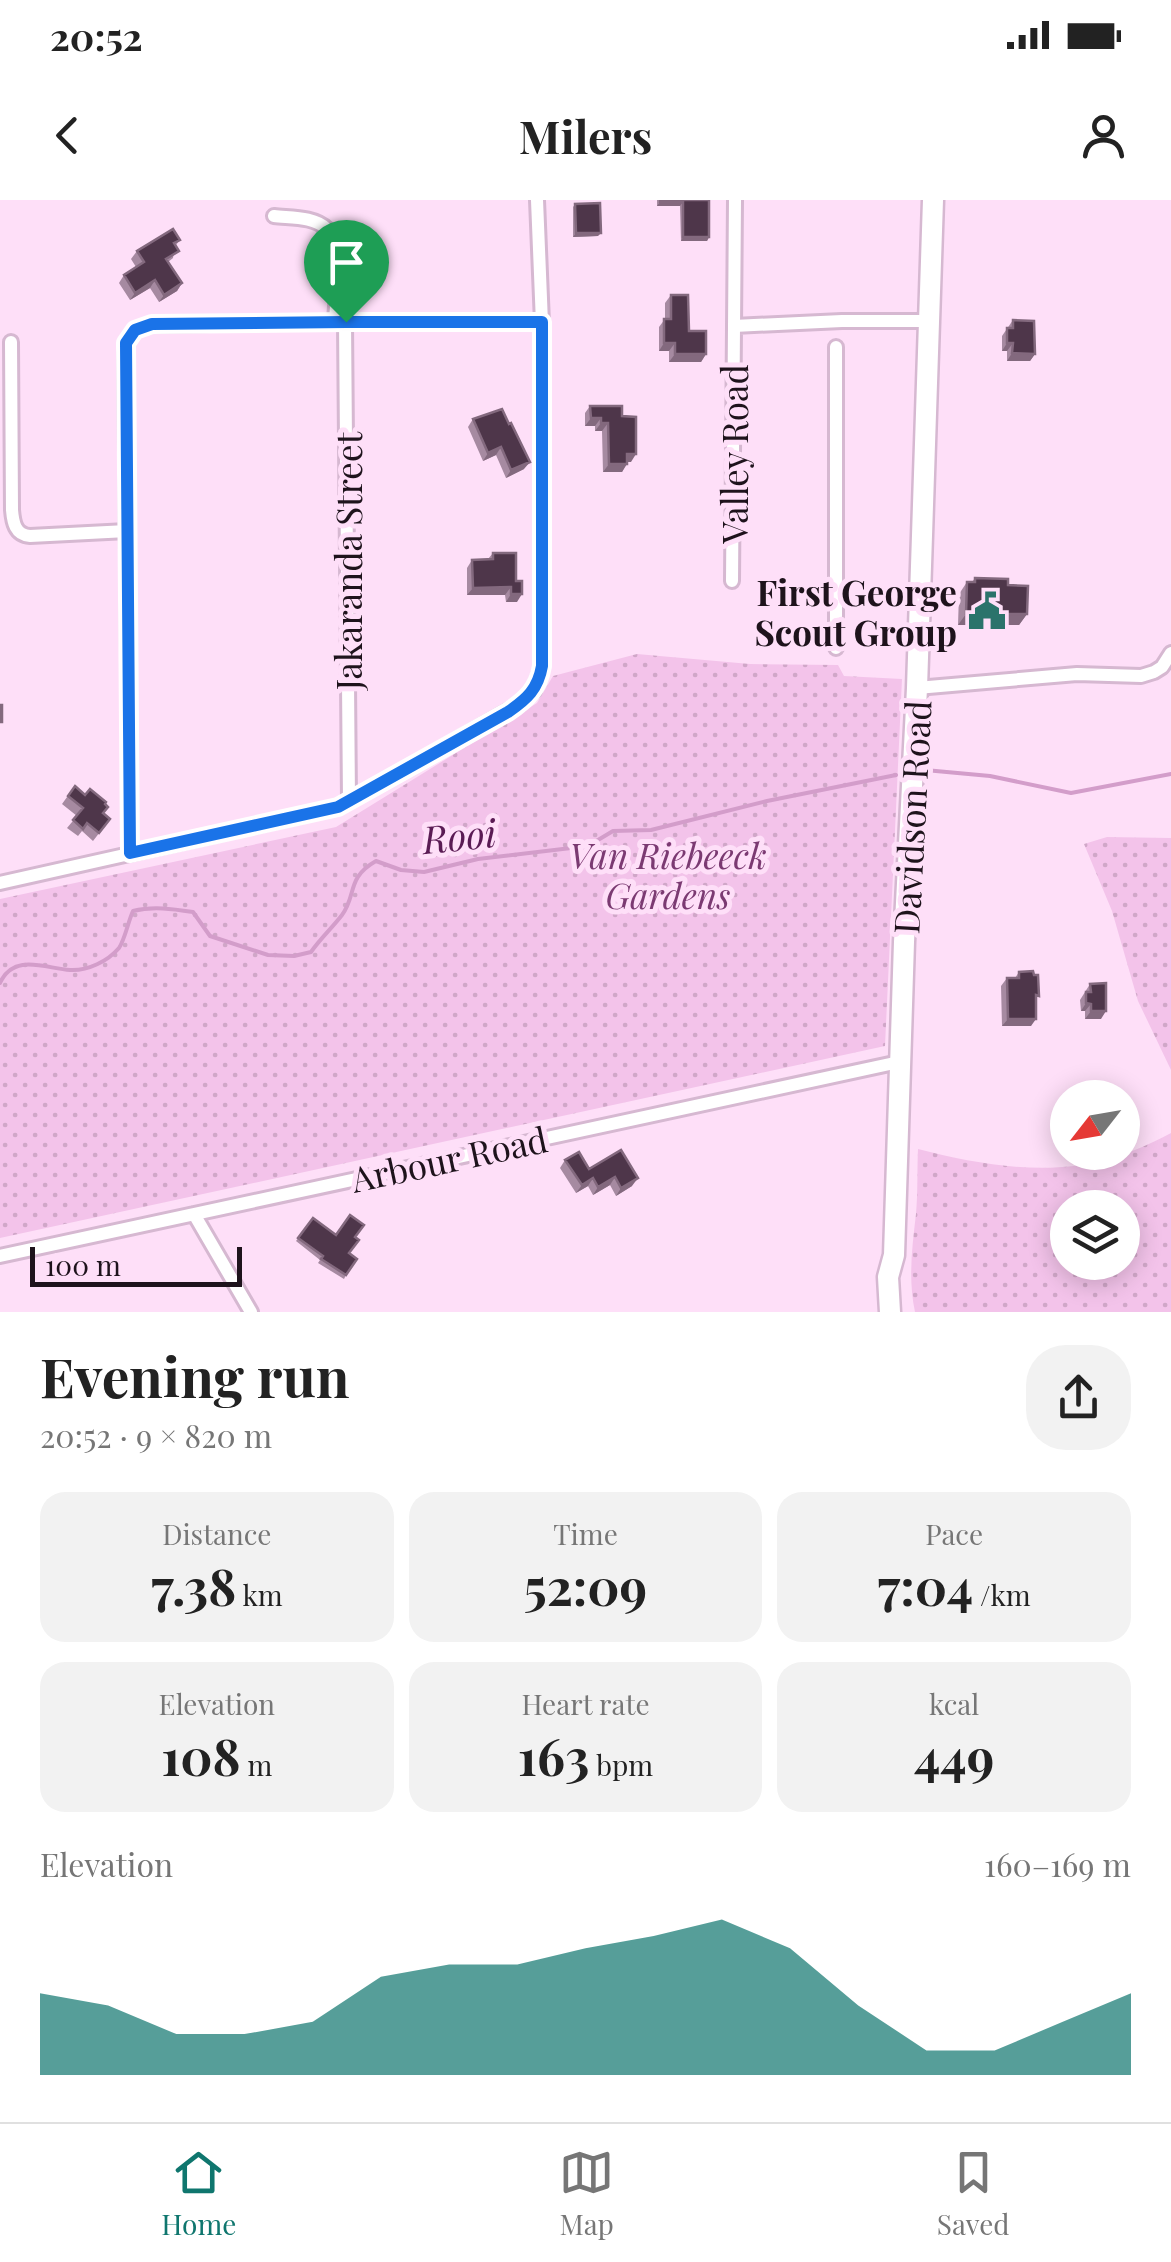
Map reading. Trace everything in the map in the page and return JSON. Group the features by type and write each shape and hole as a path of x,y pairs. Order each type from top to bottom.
{"highway":[{"name":"Davidson Road","path":"890,1312 888,1278 894,1254 933,200"},
{"name":"Davidson Road","path":"894,1254 902,1312"}],"street":[{"path":"0,884 325,811 350,801 508,712 534,691 542,666 542,322 537,200"},
{"name":"Valley Road","path":"732,581 735,200"},
{"name":"Jakaranda Street","path":"274,216 308,219 326,228 336,251 350,801"},
{"name":"Valley Road","path":"734,326 929,321"},
{"path":"130,853 125,353 126,343 135,330 152,324 542,322"},
{"path":"11,342 12,510 17,530 26,536 127,532"},
{"path":"836,347 836,648"},
{"path":"917,688 1077,674 1141,676 1162,667 1171,654"},
{"name":"Arbour Road","path":"0,1256 899,1062"},
{"path":"194,1214 252,1312"}],"green space":[{"name":"Van Riebeeck Gardens","path":"637,654 750,664 838,665 844,676 902,679 885,1046 0,1238 0,899 336,827 537,703 553,676"},
{"path":"1107,837 1171,838 1171,1070 1138,1001 1112,911 1084,844"},
{"path":"1171,1133 1171,1312 915,1312 911,1263 918,1149 996,1165 1050,1170 1140,1170 1140,1148"}],"building":[{"path":"660,200 709,200 709,237 683,237 683,202"},
{"path":"600,203 601,233 576,233 575,204"},
{"path":"173,229 180,240 174,243 179,251 166,259 182,283 164,295 155,280 135,293 124,275 144,262 137,251"},
{"path":"671,295 688,295 689,331 706,331 706,354 675,354 675,343 664,343 664,319 671,319"},
{"path":"1013,320 1034,321 1035,354 1012,353 1007,328 1013,328"},
{"path":"590,406 622,406 622,416 636,417 636,454 627,454 627,464 609,464 608,423 591,418"},
{"path":"502,409 530,462 511,470 501,447 488,453 473,419"},
{"path":"493,553 516,553 516,581 522,581 522,594 511,594 511,587 473,588 472,560 493,559"},
{"path":"975,578 1008,579 1008,585 1028,586 1027,614 966,614 967,582 975,582"},
{"path":"75,786 85,795 90,789 106,802 108,807 103,813 110,819 99,833 87,823 83,829 73,820 83,808 68,796"},
{"path":"1033,971 1038,975 1036,1019 1008,1019 1007,978 1019,978 1019,972"},
{"path":"1106,983 1106,1011 1091,1011 1091,1004 1086,1003 1090,984"},
{"path":"621,1150 638,1178 621,1188 615,1177 598,1187 593,1178 582,1185 565,1160 579,1152 589,1169"},
{"path":"350,1215 364,1225 349,1253 357,1259 346,1275 298,1238 313,1218 336,1235"}],"waterway":[{"name":"Rooi","path":"925,770 990,776 1071,793 1171,774"},
{"name":"Rooi","path":"0,983 6,974 22,965 70,970 97,964 119,948 133,911 148,909 193,912 210,936 268,955 294,956 311,952 347,908 360,874 376,861 401,870 424,872 478,859 588,846 613,831 651,830 896,775"}],"place":[{"name":"First George Scout Group","path":"987,611"}],"route":[{"path":"346,322 542,322 542,666 538,682 528,697 508,712 338,807 130,853 126,343 135,330 152,324 346,322"}]}
